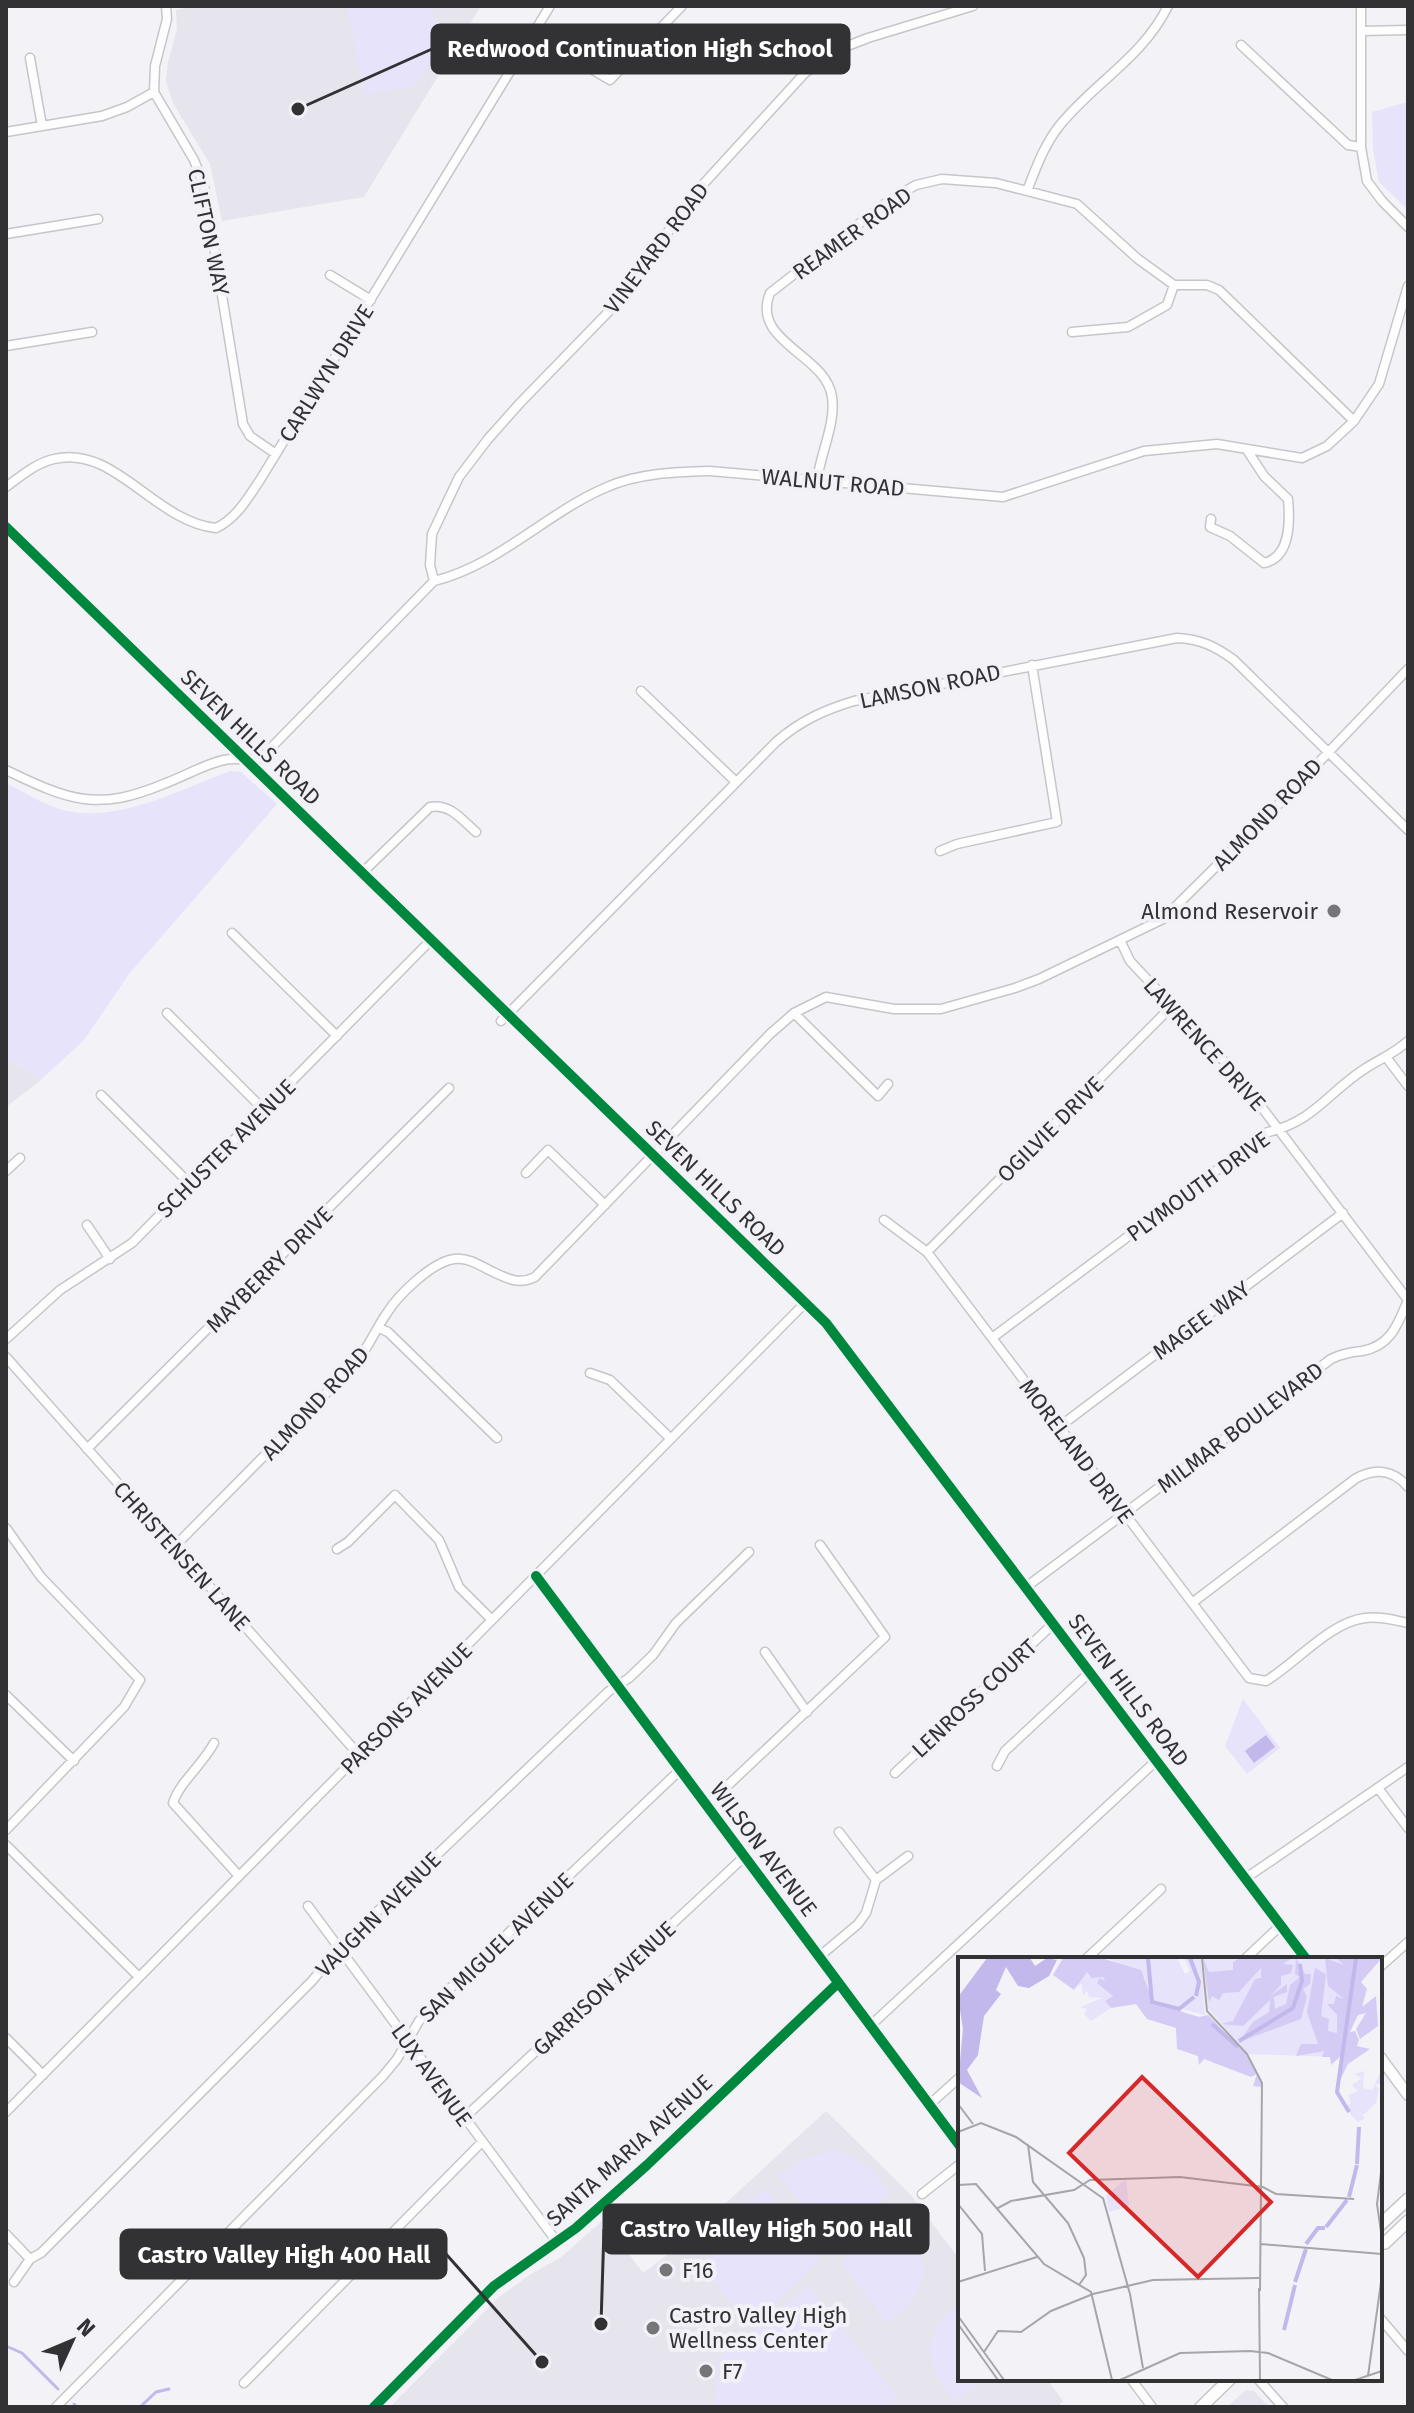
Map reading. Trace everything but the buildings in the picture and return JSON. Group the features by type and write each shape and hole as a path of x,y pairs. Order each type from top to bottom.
{"main road":[{"path":"1382,2223 1408,2199"},
{"path":"1382,2243 1408,2221"},
{"path":"1201,2407 1228,2381"}],"street":[{"path":"6,132 115,113 154,92 155,66 167,19 166,6"},
{"name":"CARLWYN DRIVE","path":"6,487 43,463 78,457 104,465 181,519 216,528 229,520 246,502 276,454 550,6"},
{"path":"532,34 610,80 682,6"},
{"name":"VINEYARD ROAD","path":"434,581 430,565 432,534 459,477 520,403 618,302 697,191 804,74 829,53 973,6"},
{"path":"1027,191 1042,154 1058,128 1144,44 1168,6"},
{"path":"1361,6 1361,147 1367,181 1408,227"},
{"path":"1361,31 1408,30"},
{"path":"1241,45 1348,145 1361,147"},
{"path":"30,58 42,126"},
{"name":"CLIFTON WAY","path":"154,92 194,160 204,185 243,424 250,436 276,454"},
{"name":"REAMER ROAD","path":"817,481 832,414 832,395 816,370 768,323 770,293 891,199 916,185 942,179 963,179 996,183 1077,204 1138,259 1174,285"},
{"path":"6,234 98,219"},
{"path":"330,275 371,300"},
{"path":"1072,332 1128,327 1167,305 1174,285 1207,285 1219,290 1354,421"},
{"name":"WALNUT ROAD","path":"6,770 62,795 101,801 135,796 225,760 261,758 434,581 458,575 488,561 566,509 609,486 667,472 710,471 1003,497 1144,451 1217,444 1302,458 1327,446 1354,421 1379,384 1408,286"},
{"path":"6,346 92,332"},
{"path":"1211,519 1210,527 1230,536 1264,563 1274,561 1283,548 1290,523 1288,499 1264,476 1247,450"},
{"name":"SEVEN HILLS ROAD","path":"6,527 431,940 505,1018 654,1155 839,1338 1305,1957"},
{"name":"LAMSON ROAD","path":"505,1018 735,781 790,730 820,712 854,701 1177,638 1193,639 1215,645 1234,660 1408,830"},
{"path":"940,851 957,844 1057,822 1032,665"},
{"name":"ALMOND ROAD","path":"174,1547 339,1382 364,1354 392,1306 425,1274 456,1258 515,1281 535,1277 770,1034 794,1013 826,997 894,1009 941,1009 1039,979 1163,919 1408,669"},
{"path":"641,691 735,781"},
{"path":"362,873 430,807 439,805 448,808 476,832"},
{"path":"232,933 337,1036"},
{"name":"SCHUSTER AVENUE","path":"6,1339 60,1290 132,1243 431,940"},
{"name":"LAWRENCE DRIVE","path":"1120,940 1130,961 1238,1076 1408,1300"},
{"name":"OGILVIE DRIVE","path":"927,1252 1172,1006"},
{"path":"167,1013 264,1110"},
{"path":"794,1013 878,1096 888,1084"},
{"name":"PLYMOUTH DRIVE","path":"992,1338 1268,1132 1289,1127 1315,1112 1360,1072 1408,1041"},
{"path":"1386,1057 1408,1086"},
{"name":"MAYBERRY DRIVE","path":"87,1449 449,1088"},
{"path":"101,1095 190,1184"},
{"path":"526,1173 548,1150 605,1205"},
{"path":"6,1171 20,1158"},
{"name":"MAGEE WAY","path":"1059,1427 1343,1213"},
{"name":"MORELAND DRIVE","path":"884,1220 927,1252 1253,1681 1266,1681 1346,1623 1368,1618 1408,1623"},
{"path":"87,1225 110,1259"},
{"name":"MILMAR BOULEVARD","path":"1026,1587 1331,1359 1384,1343 1398,1325 1408,1300"},
{"name":"PARSONS AVENUE","path":"6,2112 805,1303"},
{"path":"379,1328 388,1332 497,1438"},
{"name":"CHRISTENSEN LANE","path":"7,1360 359,1755"},
{"path":"590,1373 610,1380 671,1439"},
{"path":"1192,1603 1355,1479 1371,1472 1388,1473 1408,1487"},
{"path":"337,1549 395,1495 439,1540 459,1587 492,1620"},
{"path":"6,1528 41,1577 140,1680 124,1707 6,1830"},
{"path":"706,1806 885,1637 820,1545"},
{"name":"VAUGHN AVENUE","path":"14,2282 30,2259 41,2253 312,1981 339,1948 653,1655 676,1623 749,1552"},
{"name":"WILSON AVENUE","path":"536,1576 958,2143"},
{"name":"LENROSS COURT","path":"895,1773 1054,1623"},
{"path":"765,1652 807,1712"},
{"path":"997,1766 1005,1751 1090,1672"},
{"path":"6,1695 74,1761"},
{"path":"214,1743 206,1759 180,1787 173,1803 239,1876"},
{"path":"870,2026 1157,1760"},
{"path":"1246,1878 1408,1767"},
{"name":"SAN MIGUEL AVENUE","path":"56,2407 383,2076 397,2059 419,2021 438,2000 680,1770"},
{"path":"1378,1788 1408,1828"},
{"path":"839,1832 876,1880"},
{"path":"6,1845 139,1977"},
{"path":"820,1956 858,1924 866,1913 876,1880 908,1856"},
{"name":"GARRISON AVENUE","path":"464,2118 744,1857"},
{"path":"1088,1957 1161,1889"},
{"name":"LUX AVENUE","path":"308,1906 557,2242"},
{"path":"1247,1957 1281,1925"},
{"path":"1382,1965 1408,1942"},
{"name":"SANTA MARIA AVENUE","path":"374,2407 494,2286 557,2242 647,2165 838,1983"},
{"path":"6,2038 43,2075"},
{"path":"1382,2060 1408,2095"},
{"path":"929,2105 958,2079"},
{"path":"244,2383 482,2142"},
{"path":"922,2194 958,2166"},
{"path":"6,2234 30,2259"},
{"path":"1382,2320 1408,2351"},
{"path":"1132,2381 1152,2407"},
{"path":"1260,2381 1283,2407"}],"shaded area":[{"path":"196,6 481,6 364,197 222,221 210,164 173,103 166,81 177,29 176,10"},
{"path":"364,6 431,6 441,46 415,86 364,95 348,9"},
{"path":"1408,102 1408,210 1379,182 1373,149 1372,112"},
{"path":"231,771 241,772 277,804 129,974 84,1040 41,1080 6,1057 6,783 63,810 105,812 127,809"},
{"path":"6,1057 41,1080 6,1107"},
{"path":"1243,1699 1280,1748 1247,1774 1225,1746"},
{"path":"1266,1735 1275,1747 1254,1763 1245,1751"},
{"path":"826,2111 910,2194 958,2257 958,2381 1048,2381 1063,2401 1057,2407 390,2407 499,2297 560,2258 603,2220 643,2273 679,2246"},
{"path":"839,2150 872,2169 889,2193 832,2239 779,2176 802,2159"},
{"path":"766,2190 820,2261 748,2327 713,2278 711,2249 732,2214"},
{"path":"900,2218 918,2248 923,2275 913,2299 887,2323 841,2262"},
{"path":"809,2287 898,2398 887,2407 720,2407 715,2402 719,2358"},
{"path":"958,2304 958,2381 982,2381 955,2402 937,2375 930,2350 937,2326"},
{"path":"1246,2390 1254,2391 1269,2407 1227,2407"}],"waterway":[{"path":"6,2346 22,2353 58,2389"},
{"path":"140,2407 156,2392 169,2389"},
{"path":"74,2404 77,2407"}],"cycle path":[{"path":"6,527 826,1323 1304,1957"},
{"path":"536,1576 958,2143"},
{"path":"374,2407 494,2286 576,2228 647,2165 838,1983"}],"place":[{"name":"Redwood Continuation High School","path":"298,109"},
{"name":"Almond Reservoir","path":"1334,911"},
{"name":"F16","path":"666,2270"},
{"name":"Castro Valley High 500 Hall","path":"601,2324"},
{"name":"Castro Valley High Wellness Center","path":"653,2328"},
{"name":"Castro Valley High 400 Hall","path":"542,2362"},
{"name":"F7","path":"706,2371"}]}
